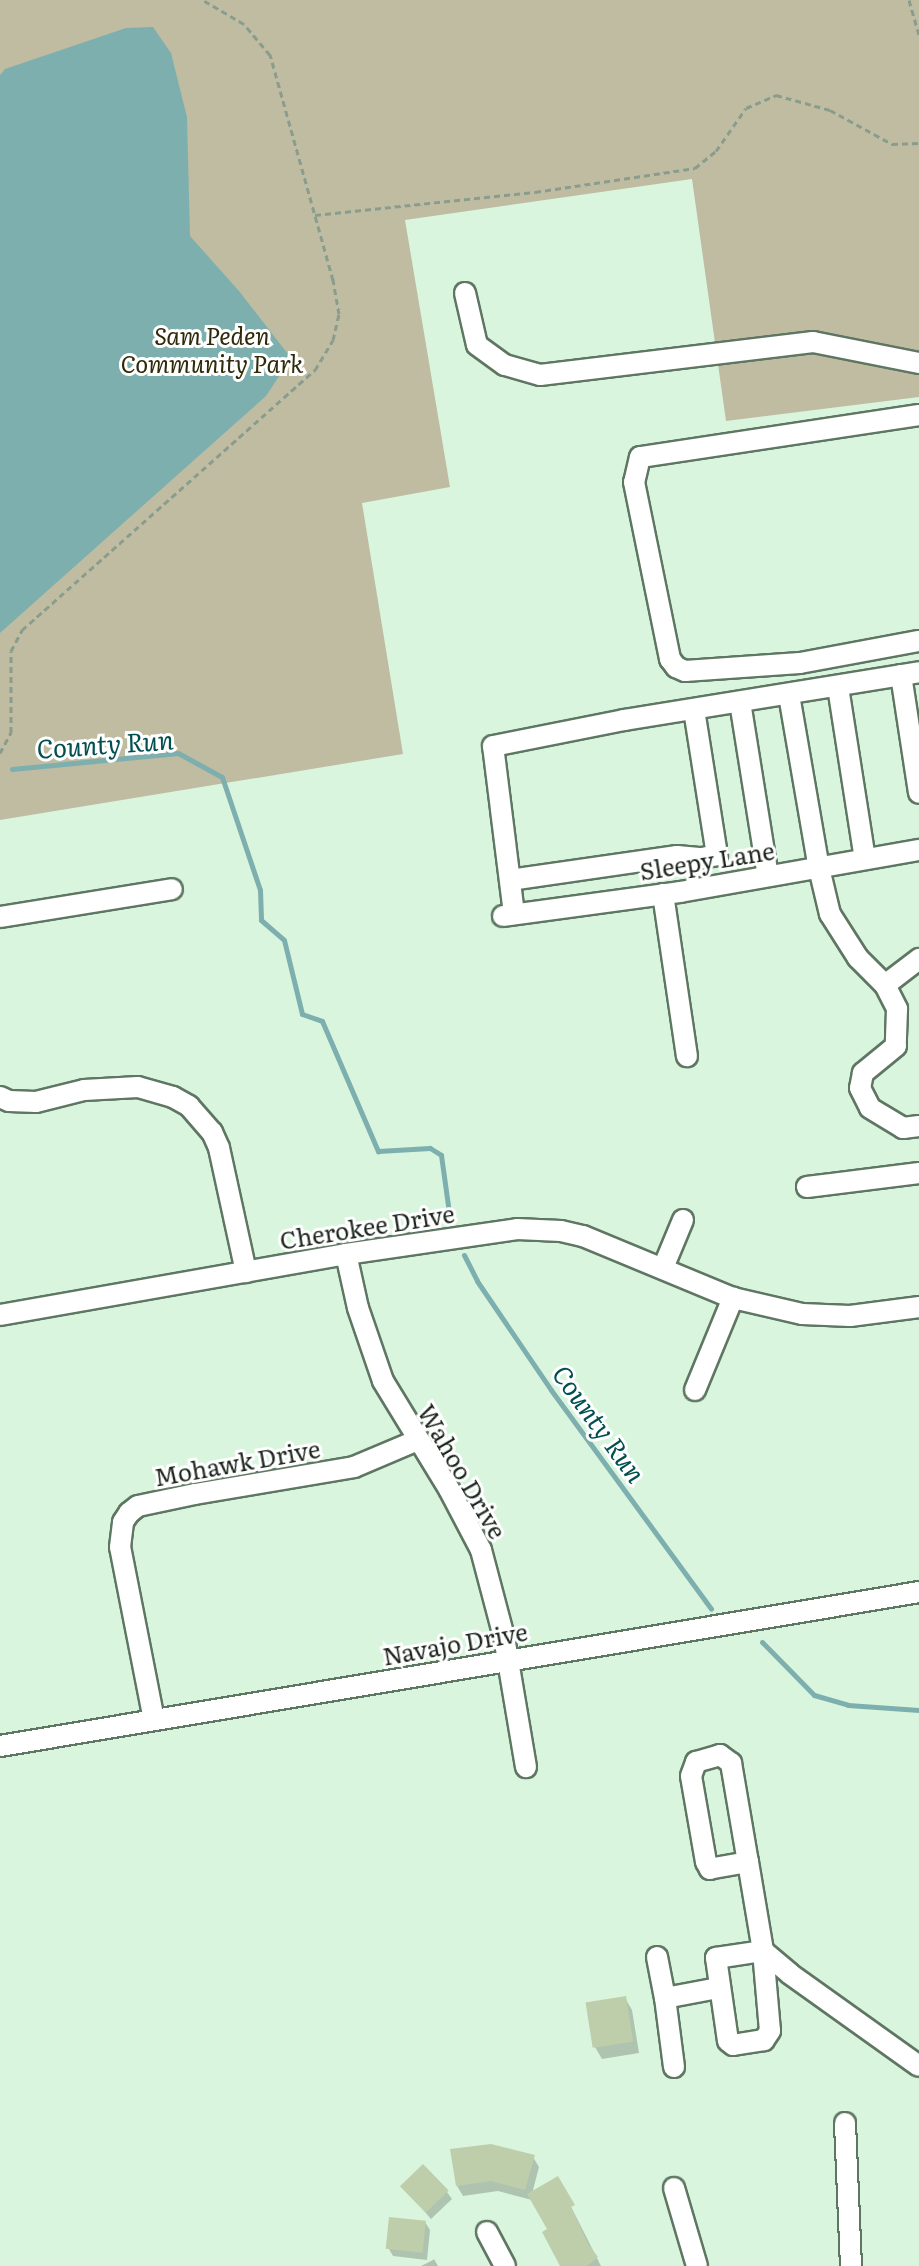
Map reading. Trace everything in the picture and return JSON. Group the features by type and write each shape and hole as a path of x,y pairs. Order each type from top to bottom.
{"street":[{"path":"465,293 477,345 505,365 540,375 813,342 919,363"},
{"path":"919,415 640,457 634,482 670,659 676,667 685,671 800,663 919,641"},
{"path":"694,710 717,855 702,858 677,856 510,880 493,746 694,710 740,702 910,674 919,793"},
{"path":"838,687 865,859"},
{"path":"789,695 830,914 858,958 885,985 897,1009 896,1046 863,1073 860,1088 870,1108 903,1128 919,1126"},
{"path":"740,702 768,876"},
{"name":"Sleepy Lane","path":"510,880 509,915 663,894 919,850"},
{"path":"0,917 172,889"},
{"path":"663,894 687,1056"},
{"path":"885,985 919,959"},
{"path":"0,1097 9,1101 36,1102 84,1090 138,1087 173,1097 189,1106 212,1132 219,1148 246,1272"},
{"path":"807,1187 919,1173"},
{"path":"663,1268 683,1220"},
{"name":"Cherokee Drive","path":"0,1315 346,1254 493,1232 540,1229 594,1239 733,1298 825,1316 919,1307"},
{"name":"Wahoo Drive","path":"346,1254 368,1343 383,1381 449,1489 481,1550 494,1591 526,1767"},
{"path":"695,1390 733,1298"},
{"name":"Mohawk Drive","path":"154,1720 120,1547 123,1522 129,1513 138,1506 195,1494 354,1467 418,1440"},
{"name":"Navajo Drive","path":"0,1746 919,1592"},
{"path":"748,1862 710,1869 706,1862 691,1776 696,1762 720,1755 731,1763 748,1862 763,1951 770,2031 764,2040 733,2045 728,2041 716,1958 763,1951 919,2066"},
{"path":"657,1957 674,2067"},
{"path":"665,1998 718,1988"},
{"path":"845,2123 851,2266"},
{"path":"674,2188 697,2266"},
{"path":"487,2232 505,2266"}],"path":[{"path":"0,753 11,732 11,651 22,630 315,370 333,340 339,314 270,55 244,24 203,0"},
{"path":"909,0 919,35"},
{"path":"315,215 535,192 695,168 716,151 746,108 776,95 830,110 892,144 919,143"}],"green space":[{"name":"Sam Peden Community Park","path":"0,0 919,0 919,397 726,421 692,179 405,220 450,487 362,503 403,754 0,820"}],"water":[{"path":"153,27 171,53 187,117 190,236 239,291 291,358 266,396 0,633 0,75 5,69 126,28"}],"building":[{"path":"626,1996 633,2041 593,2048 586,2002"},
{"path":"491,2144 535,2155 525,2190 491,2181 456,2186 450,2149"},
{"path":"423,2164 449,2191 426,2213 400,2186"},
{"path":"558,2176 575,2205 571,2207 588,2244 598,2257 587,2266 560,2266 542,2232 547,2229 527,2194"},
{"path":"389,2217 426,2221 422,2253 386,2249"}],"waterway":[{"name":"County Run","path":"12,769 178,753 222,777 260,890 261,920 284,940 302,1014 322,1021 378,1151 430,1148 441,1155 450,1220"},
{"name":"County Run","path":"464,1255 477,1281 551,1390 711,1609"},
{"name":"County Run","path":"762,1642 814,1695 848,1705 919,1710"}]}
